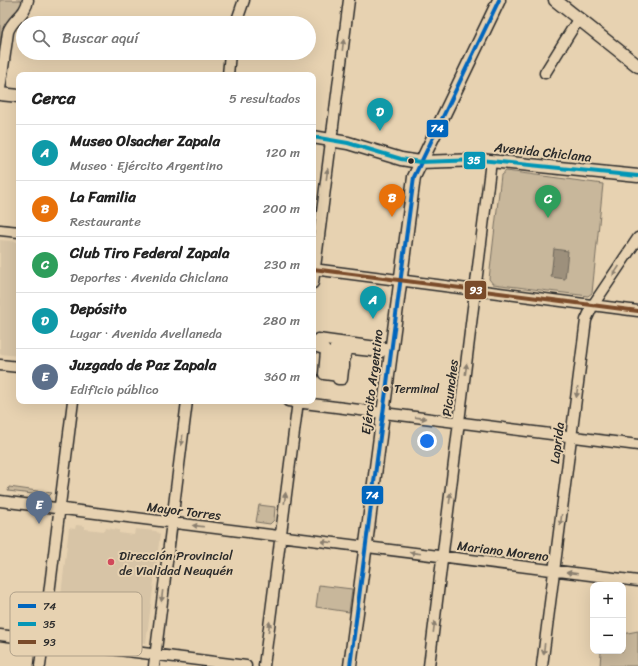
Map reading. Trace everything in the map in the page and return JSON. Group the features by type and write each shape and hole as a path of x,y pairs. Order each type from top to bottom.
{"main road":[{"name":"Ejército Argentino","path":"350,666 415,172 499,0"},
{"path":"555,0 638,66"},
{"path":"0,94 16,96"},
{"name":"Avenida Chiclana","path":"316,138 331,140 402,159 420,162 471,160 491,161 637,176"}],"street":[{"path":"18,16 26,9 28,0"},
{"path":"238,16 244,0"},
{"path":"316,255 349,0"},
{"path":"0,89 8,30 16,18"},
{"path":"545,73 579,18"},
{"path":"228,72 229,60"},
{"name":"Picunches","path":"429,666 491,161"},
{"path":"0,230 16,232"},
{"name":"Laprida","path":"542,666 585,325 593,305 638,238"},
{"path":"316,270 638,310"},
{"path":"318,339 384,348 383,351 379,352 335,348 335,351 346,352 345,355 334,354 334,357 345,358 344,361 334,360 333,363 344,364 344,367 333,366 332,369 343,370 342,379 338,379 339,376 324,374 326,351 324,348 317,347 318,339"},
{"path":"0,365 16,367"},
{"path":"49,592 73,404"},
{"path":"154,666 187,404"},
{"path":"264,666 281,536 294,404"},
{"path":"316,404 638,445"},
{"name":"Mayor Torres","path":"0,500 366,547"},
{"name":"Mariano Moreno","path":"366,547 638,581"},
{"path":"0,635 10,636"},
{"path":"142,653 246,666"},
{"path":"40,666 41,656"}],"shaded area":[{"path":"0,0 24,0 22,6 5,26 0,57"},
{"path":"506,171 603,184 592,293 588,296 493,284 489,279 501,175"},
{"path":"0,240 16,242 16,356 0,354"},
{"path":"554,249 568,251 565,279 551,277"},
{"path":"9,487 52,493 49,496 8,491"},
{"path":"259,505 275,507 274,520 270,524 256,522"},
{"name":"Dirección Provincial de Vialidad Neuquén","path":"76,525 85,526 85,529 105,531 106,528 119,530 119,533 134,535 135,529 156,531 160,535 146,643 142,642 142,592 61,592 69,528 75,529"},
{"path":"319,585 352,589 349,612 316,607"},
{"path":"638,631 638,666 600,666 601,654 626,654 626,633"}],"transit line":[{"name":"74","path":"350,666 414,177 499,0"},
{"name":"35","path":"316,138 348,143 401,159 420,162 480,160 638,176"},
{"name":"93","path":"316,269 638,311"}],"place":[{"name":"Depósito","path":"380,131"},
{"name":"La Familia","path":"392,217"},
{"name":"Club Tiro Federal Zapala","path":"548,218"},
{"name":"Museo Olsacher Zapala","path":"373,319"},
{"name":"Terminal","path":"386,389"},
{"name":"Juzgado de Paz Zapala","path":"39,524"},
{"name":"Dirección Provincial de Vialidad Neuquén","path":"111,562"}]}
